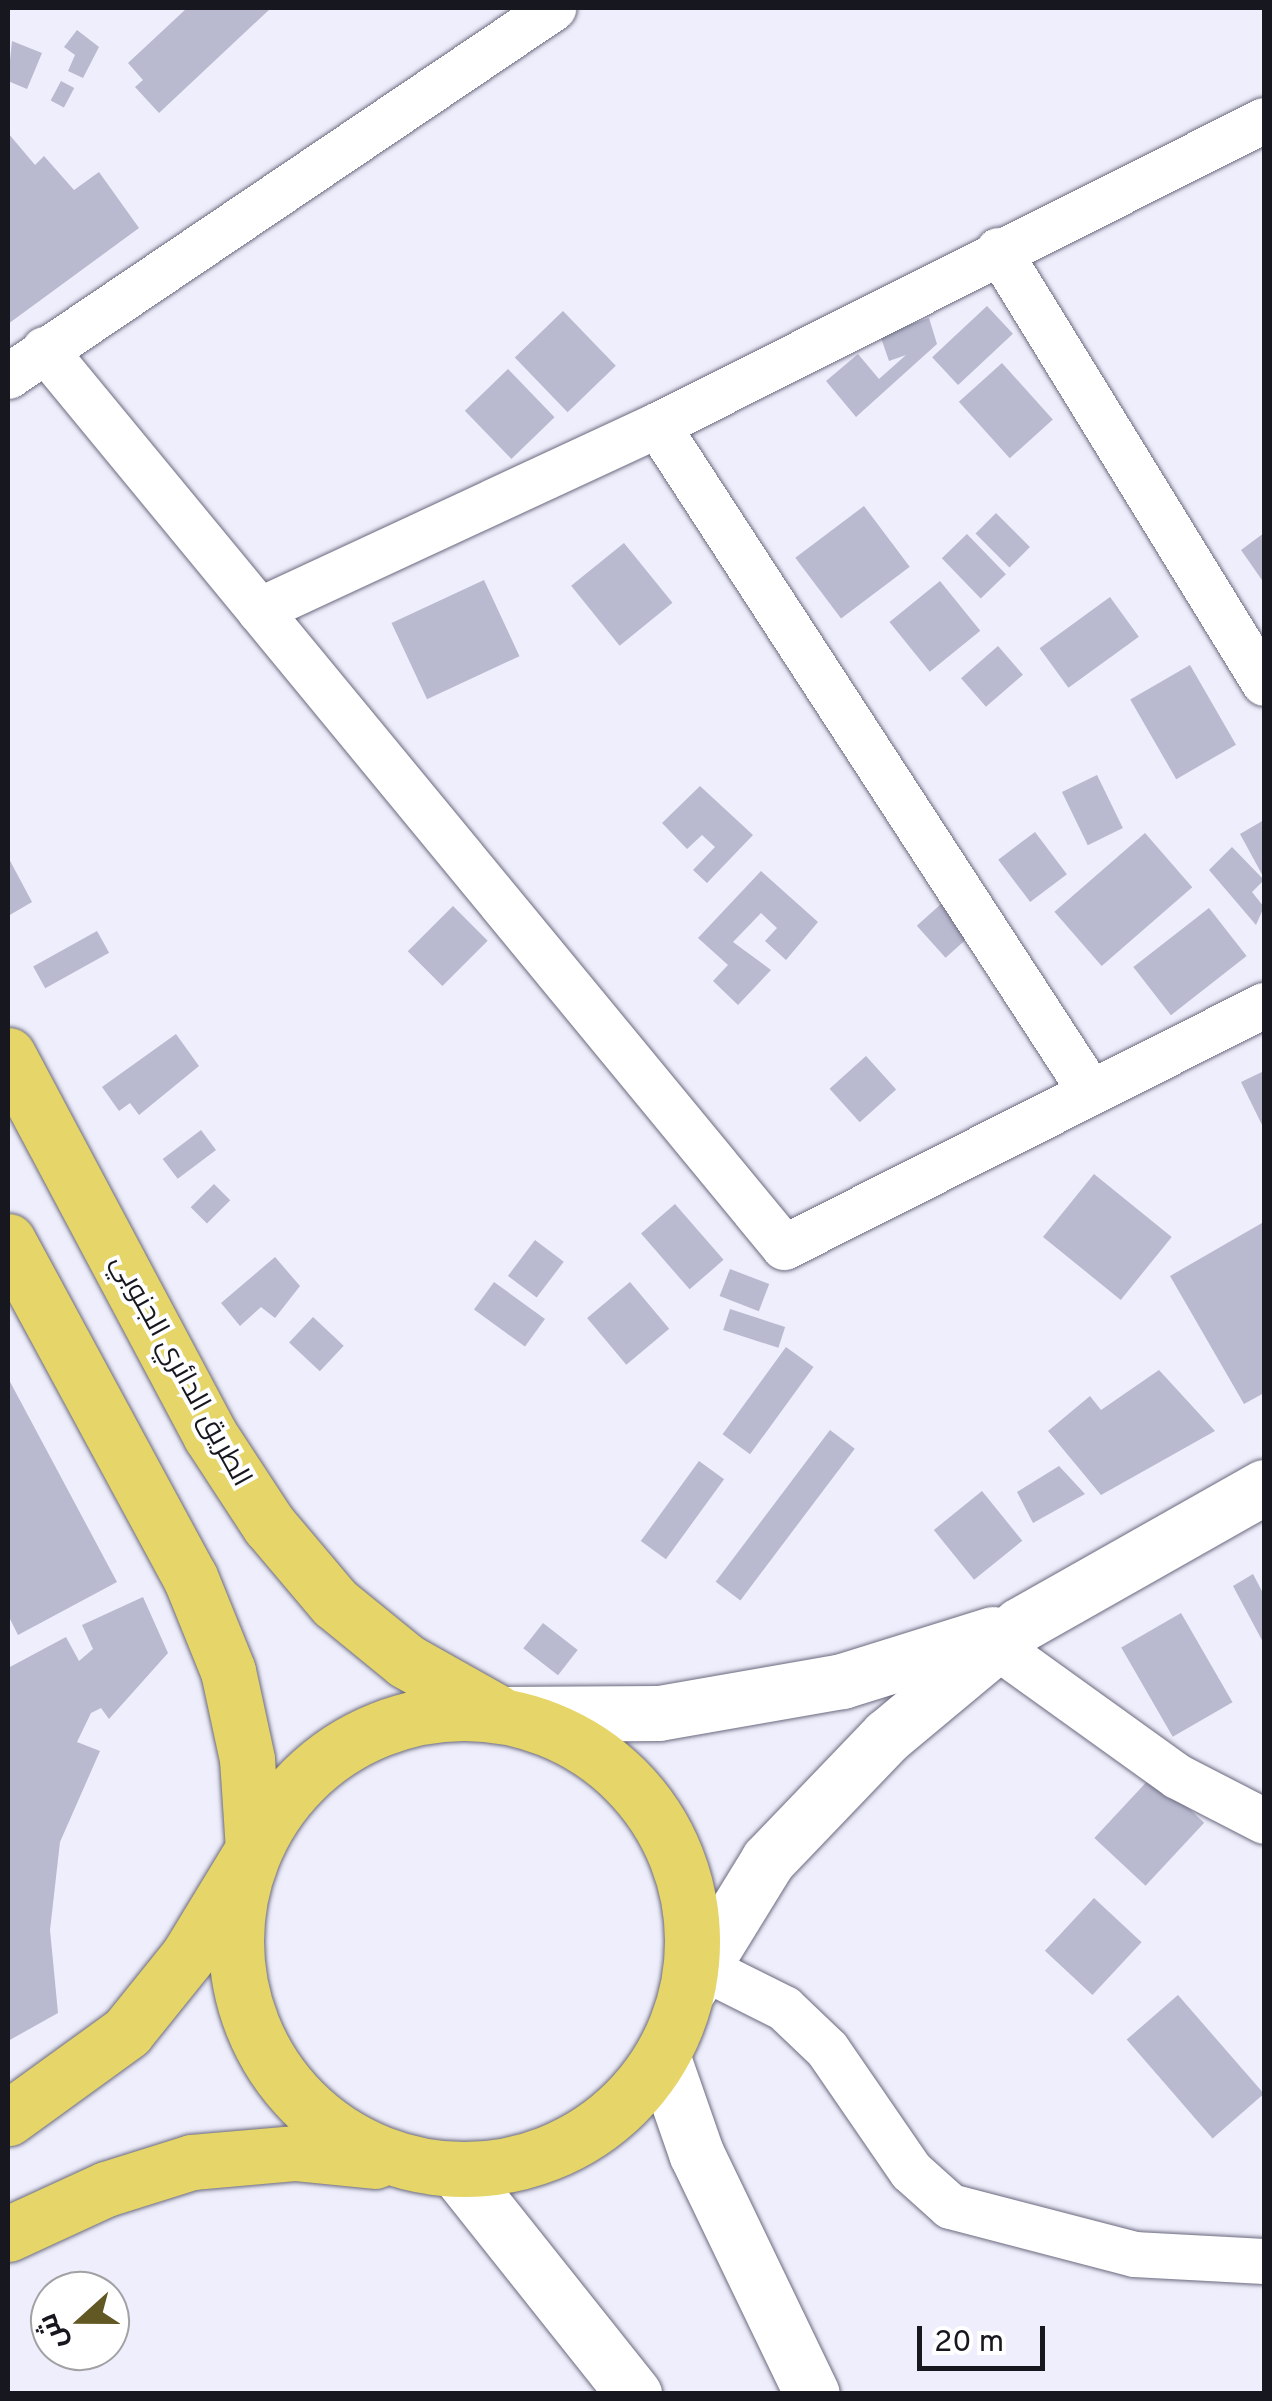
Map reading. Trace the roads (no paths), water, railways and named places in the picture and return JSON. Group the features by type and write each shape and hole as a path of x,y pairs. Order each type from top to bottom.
{"main road":[{"name":"الطريق الدائري الجنوبي","path":"8,1055 210,1435 269,1525 335,1603 406,1661 500,1714"},
{"path":"8,1241 190,1576 228,1671 247,1759 253,1849 235,1925 244,2003 277,2074 332,2129 429,2166"},
{"path":"8,2118 127,2032 188,1956 294,1786 354,1739 424,1714 500,1714 570,1737 640,1796 671,1842 692,1913 696,1977 663,2058 615,2116 551,2155 478,2172 294,2153 192,2162 106,2189 8,2234"}],"street":[{"path":"8,376 552,8"},
{"path":"259,610 657,424 1264,120"},
{"path":"998,250 1264,683"},
{"path":"44,350 784,1246 1264,1004"},
{"path":"657,424 1090,1091"},
{"path":"1264,1487 1008,1636 887,1736 768,1860 696,1977 784,2008 827,2049 911,2171 950,2206 1134,2254 1264,2261"},
{"path":"500,1714 659,1713 842,1681 1008,1636"},
{"path":"1008,1636 1177,1776 1264,1821"},
{"path":"663,2058 696,2154 812,2394"},
{"path":"429,2166 634,2394"}]}
